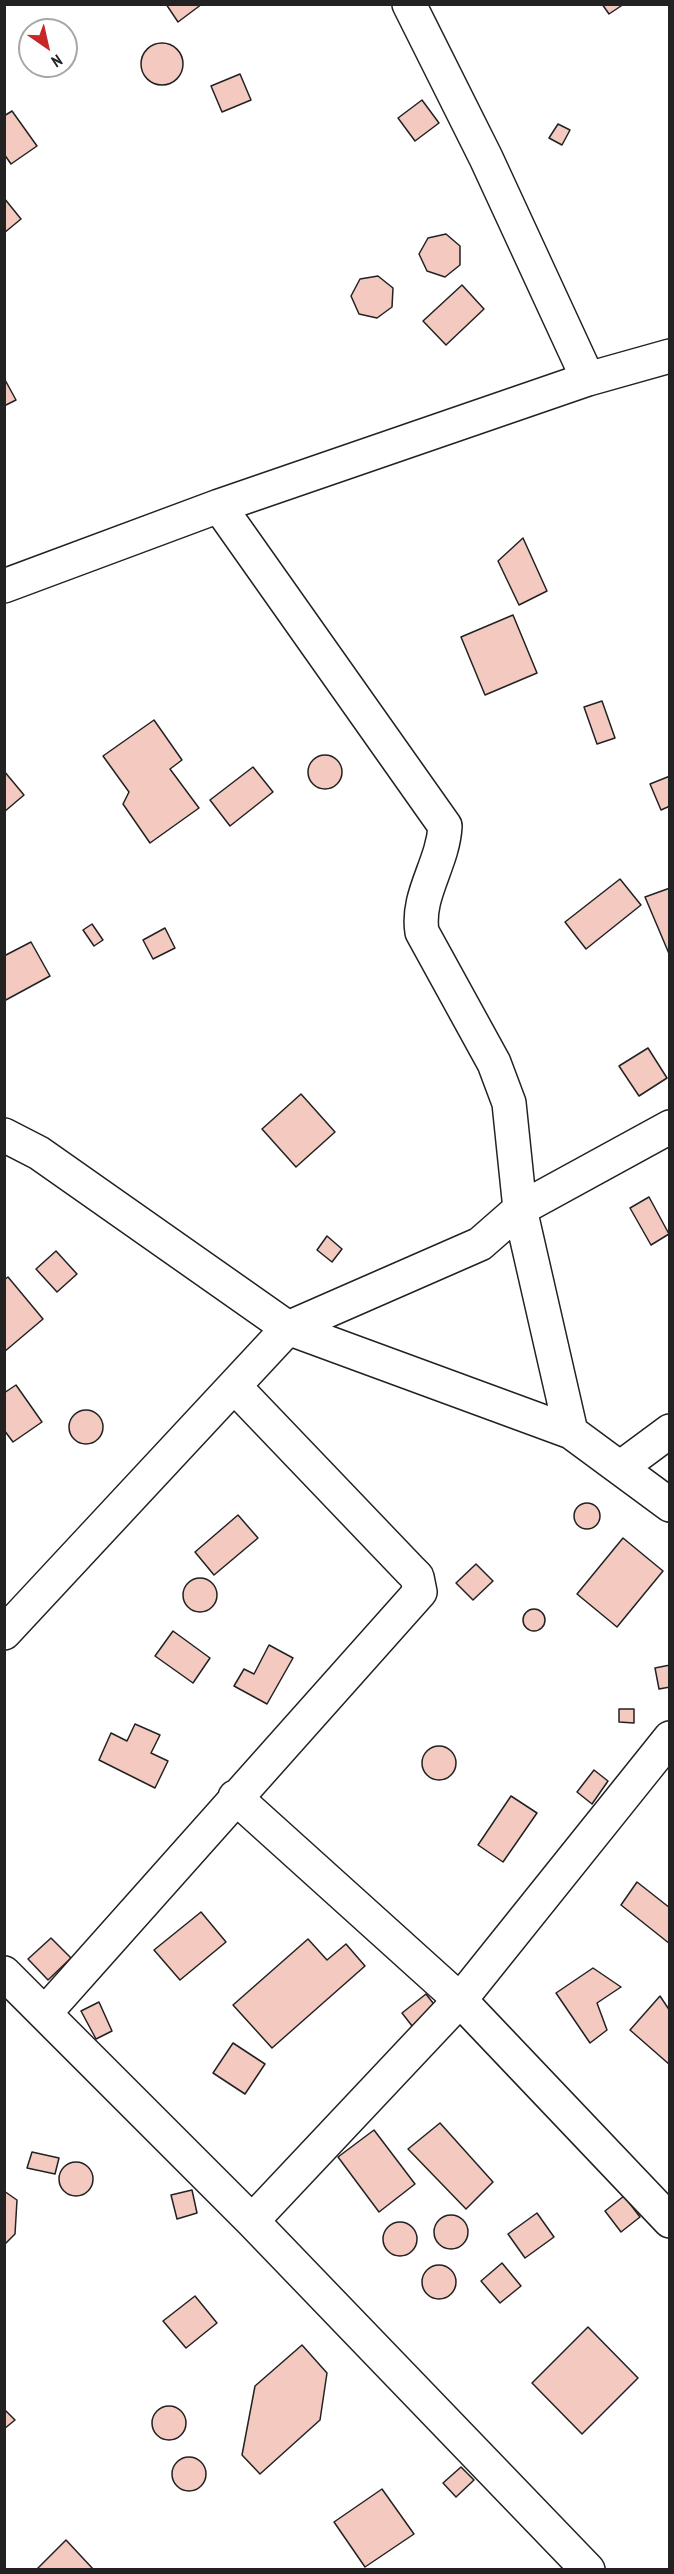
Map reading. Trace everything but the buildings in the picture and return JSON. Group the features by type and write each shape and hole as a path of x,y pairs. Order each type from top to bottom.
{"street":[{"path":"409,4 486,158 588,379"},
{"path":"4,586 219,506 588,379 669,356"},
{"path":"219,506 445,826 440,857 422,902 419,917 422,932 494,1063 508,1103 520,1209 571,1432"},
{"path":"4,1632 288,1328 480,1244 520,1209 669,1127"},
{"path":"4,1135 39,1153 288,1328 571,1432 669,1505"},
{"path":"45,2013 420,1592 417,1577 234,1386"},
{"path":"620,1468 669,1431"},
{"path":"252,2221 460,2000 669,1738"},
{"path":"235,1797 460,2000 669,2222"},
{"path":"4,1973 252,2221 588,2570"}]}
